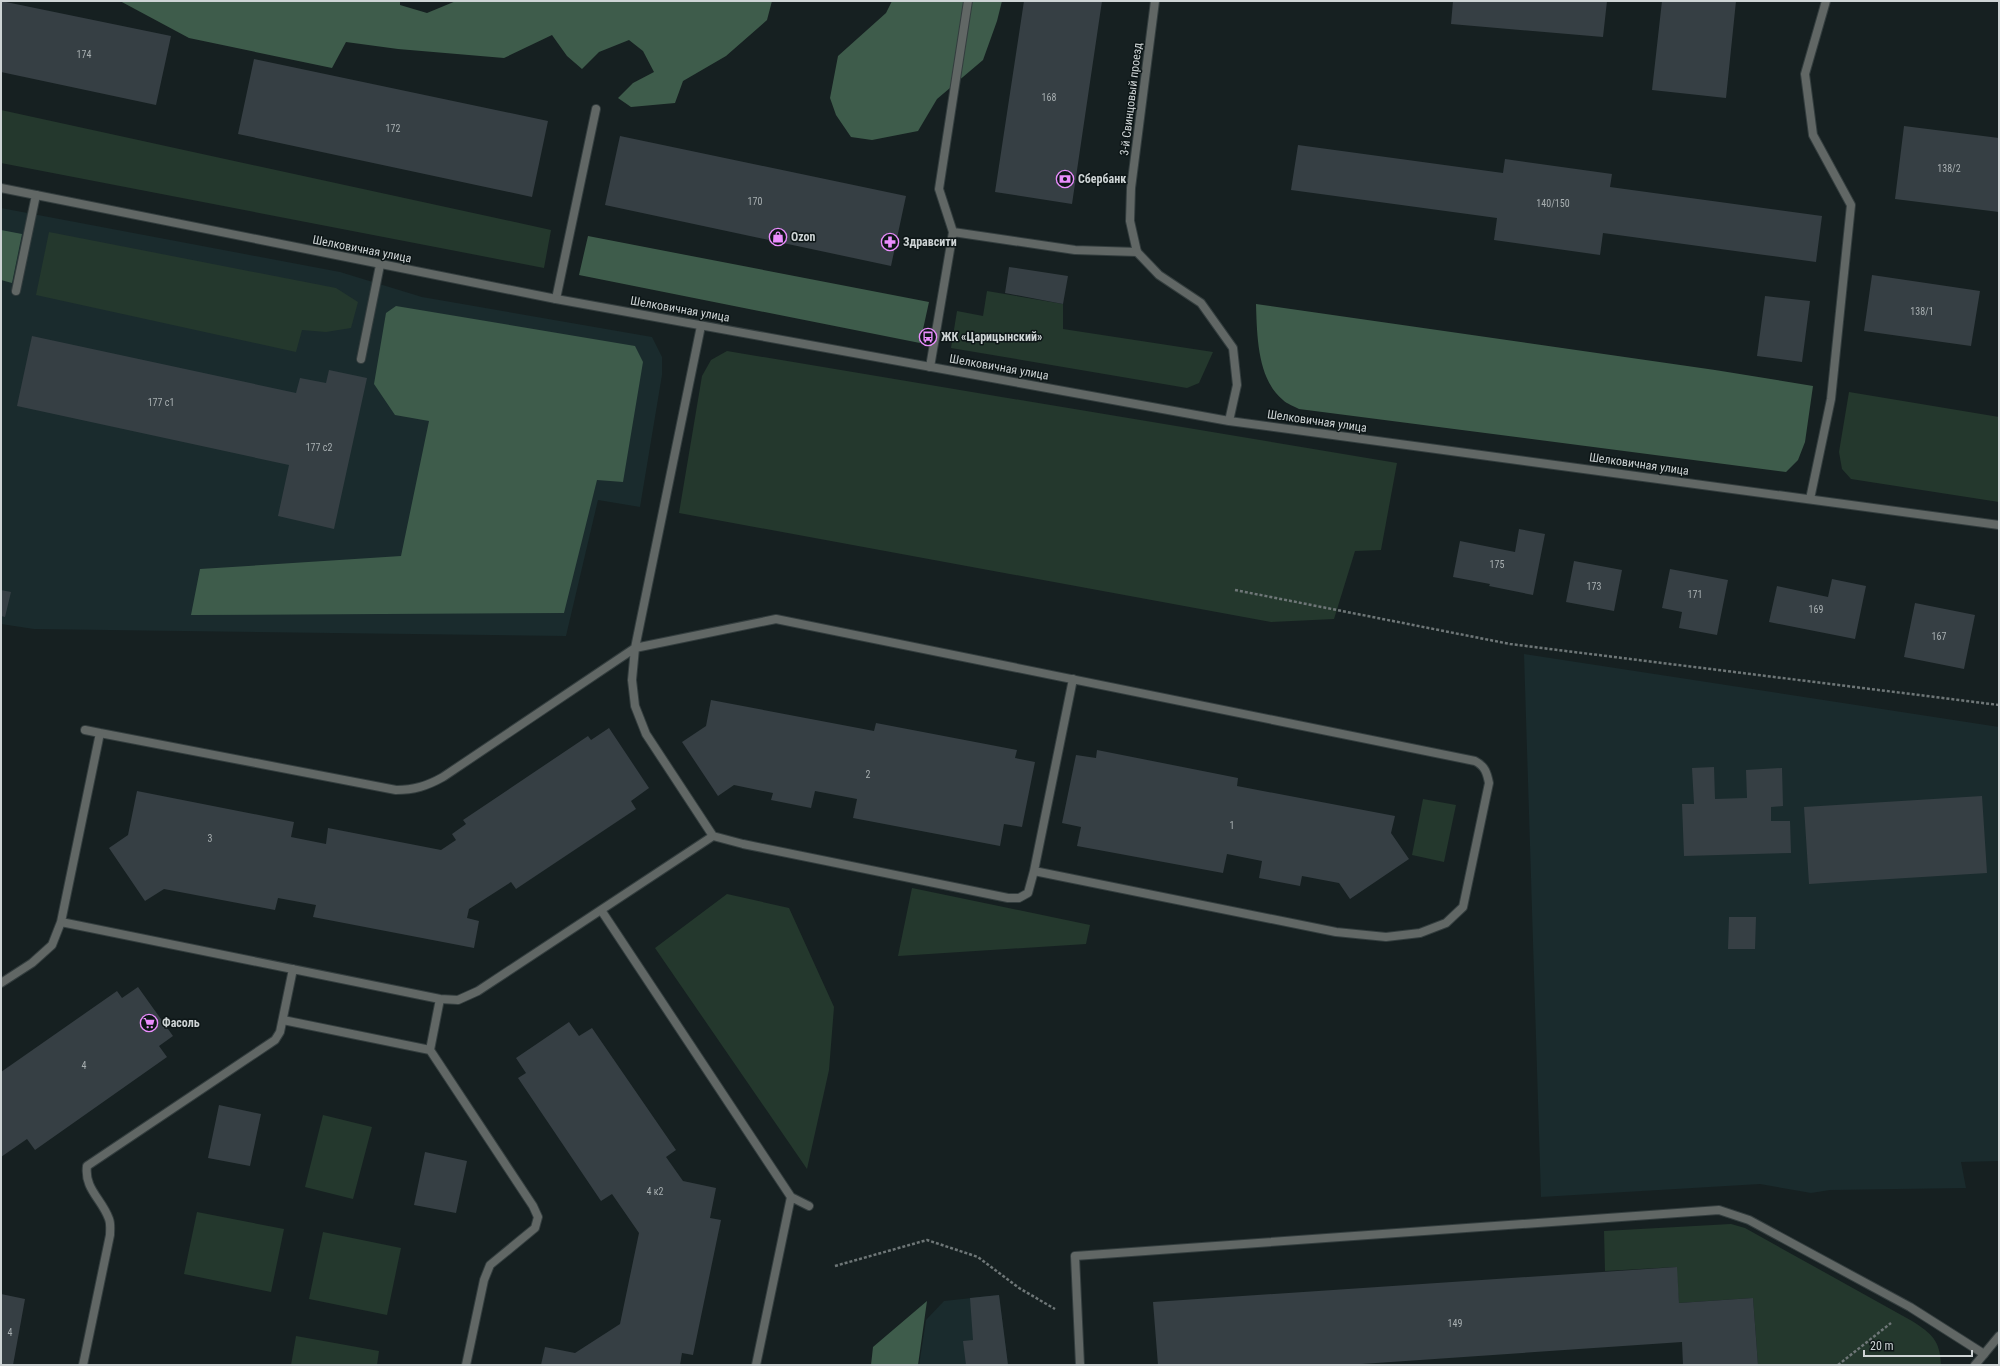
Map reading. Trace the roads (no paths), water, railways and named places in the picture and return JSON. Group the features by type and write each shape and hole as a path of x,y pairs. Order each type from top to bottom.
{"street":[{"path":"930,366 953,232 939,189 968,1"},
{"name":"3-й Свинцовый проезд","path":"1137,252 1130,221 1131,188 1155,1"},
{"path":"1810,499 1831,399 1851,205 1813,135 1805,74 1826,1"},
{"path":"556,299 596,110"},
{"name":"Шелковичная улица","path":"1,188 556,299 1229,421 1999,525"},
{"path":"16,291 36,195"},
{"path":"953,232 1075,250 1137,252 1159,274 1201,303 1233,348 1237,385 1229,421"},
{"path":"362,359 380,265"},
{"path":"702,326 635,648 632,680 635,706 646,734 713,836 744,844 1008,898 1019,898 1028,893 1034,871 1073,679"},
{"path":"85,730 396,790 411,790 427,786 443,777 635,648 776,619 1475,762 1482,764 1487,772 1489,783 1462,907 1446,924 1420,933 1386,937 1336,932 1034,871"},
{"path":"1,983 32,963 52,945 61,922 100,733"},
{"path":"61,922 440,999 458,1000 478,991 713,836"},
{"path":"601,910 791,1196 809,1206"},
{"path":"83,1365 110,1235 110,1221 105,1209 90,1187 86,1177 87,1166 275,1040 280,1032 293,969"},
{"path":"440,999 430,1050 528,1199 538,1217 535,1228 490,1265 484,1280 466,1365"},
{"path":"282,1020 430,1050"},
{"path":"756,1365 791,1196"},
{"path":"1080,1365 1075,1256 1719,1210 1749,1220 1910,1307 1984,1354"},
{"path":"1975,1365 1999,1336"}],"place":[{"name":"Сбербанк","path":"1065,179"},
{"name":"Ozon","path":"778,237"},
{"name":"Здравсити","path":"890,242"},
{"name":"ЖК «Царицынский»","path":"928,337"},
{"name":"Фасоль","path":"149,1023"}]}
